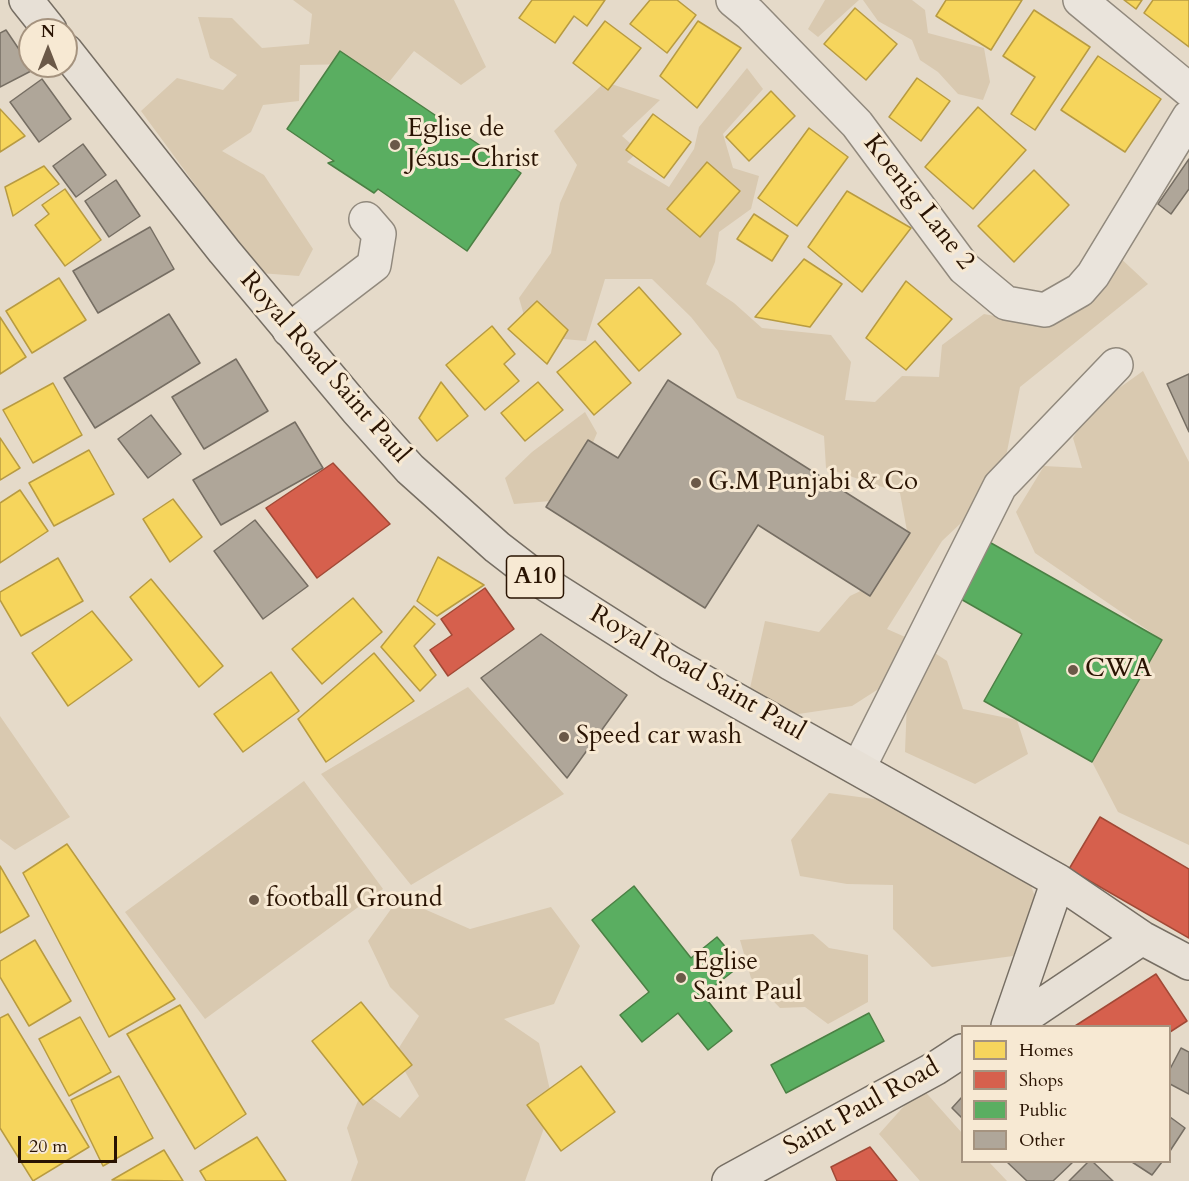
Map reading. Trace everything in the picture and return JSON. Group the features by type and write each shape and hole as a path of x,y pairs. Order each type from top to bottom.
{"main road":[{"path":"26,0 40,18"},
{"name":"Royal Road Saint Paul","path":"78,66 289,330 357,410 410,469 497,547 541,581 670,663 859,767 1058,881 1142,938 1189,963"},
{"path":"1010,1025 1058,881"},
{"path":"1012,1025 1142,938"},
{"name":"Saint Paul Road","path":"729,1181 961,1052"}],"street":[{"name":"Koenig Lane 2","path":"733,0 750,14 856,124 964,268 1006,303 1046,310 1080,290 1093,275 1189,117"},
{"path":"1080,0 1189,90"},
{"path":"289,330 374,265 379,234 366,219"},
{"path":"859,767 1000,486 1116,365"}],"shaded area":[{"path":"293,0 454,0 486,67 461,85 414,51 389,82 357,64 300,65 299,101 263,105 251,132 222,151 264,175 313,249 299,276 260,273 141,111 177,78 223,90 237,75 210,58 198,17 232,18 262,48 309,44 312,14"},
{"path":"825,0 859,0 818,37 808,29"},
{"path":"863,0 912,0 925,10 928,33 984,48 990,82 983,100 958,94 938,72 920,60 912,40 878,21"},
{"path":"747,68 763,89 723,134 733,168 759,176 751,209 719,232 715,262 706,284 734,303 762,328 831,335 851,362 845,400 875,402 902,376 939,377 942,345 984,314 1032,323 1067,319 1093,275 1115,253 1148,284 1020,387 1000,486 942,541 887,629 921,644 947,661 963,709 1017,720 1028,754 975,784 905,752 907,701 880,688 852,706 785,716 748,697 765,621 819,632 850,596 873,585 907,531 900,493 826,468 824,436 737,398 718,351 691,317 652,279 605,279 586,341 530,336 519,298 551,253 560,203 577,165 554,131 605,82 660,100 622,136 639,151 627,162 669,187 694,149 699,127"},
{"path":"1143,371 1189,462 1189,845 1118,812 1092,762 1162,640 1035,553 1016,512 1044,466 1082,468 1073,438 1091,408"},
{"path":"585,412 597,433 580,473 551,501 514,504 505,478 532,452"},
{"path":"468,687 564,794 411,885 321,774"},
{"path":"0,716 70,817 15,850 0,839"},
{"name":"football Ground","path":"304,781 383,889 205,1019 125,912"},
{"path":"829,793 927,806 1021,859 1037,902 1013,956 932,967 893,929 893,885 847,884 800,876 791,840"},
{"path":"399,898 470,929 551,907 580,946 554,1004 504,1019 539,1043 553,1103 525,1181 351,1181 358,1162 347,1128 362,1091 400,1118 419,1096 395,1054 419,1016 390,987 368,941"},
{"path":"813,934 829,948 868,955 868,1002 828,1024 805,1007 780,1008 751,978 740,940"},
{"path":"921,1087 961,1132 961,1163 990,1163 1007,1181 920,1181 879,1134"}],"building: Homes":[{"path":"532,0 605,0 587,26 574,16 555,43 519,18"},
{"path":"650,0 677,0 696,15 667,53 630,24"},
{"path":"946,0 1022,0 991,50 936,16"},
{"path":"1124,0 1142,0 1136,9"},
{"path":"1153,0 1189,0 1189,47 1144,13"},
{"path":"855,8 897,44 866,80 824,44"},
{"path":"1034,10 1090,47 1035,130 1011,114 1035,77 1003,56"},
{"path":"605,21 641,48 608,90 573,63"},
{"path":"698,21 741,48 697,108 660,76"},
{"path":"1098,56 1161,99 1125,152 1061,110"},
{"path":"917,78 950,101 921,141 889,117"},
{"path":"771,91 795,116 749,161 726,137"},
{"path":"978,107 1026,150 973,209 925,167"},
{"path":"0,109 25,136 0,152"},
{"path":"653,114 691,142 664,178 626,150"},
{"path":"809,128 848,157 797,226 758,198"},
{"path":"707,162 740,191 700,237 667,209"},
{"path":"44,166 59,184 13,216 5,187"},
{"path":"1034,170 1069,205 1014,262 978,226"},
{"path":"65,189 101,240 65,266 35,225 49,214 42,205"},
{"path":"847,191 911,228 862,292 808,247"},
{"path":"754,214 788,236 772,261 737,239"},
{"path":"804,259 842,284 810,327 755,317"},
{"path":"59,278 86,320 32,353 6,311"},
{"path":"906,281 952,319 906,370 866,338"},
{"path":"639,287 681,334 639,371 598,324"},
{"path":"537,301 568,330 547,364 508,329"},
{"path":"0,317 26,357 0,374"},
{"path":"492,326 515,354 504,364 519,381 485,410 446,365"},
{"path":"595,341 631,383 594,415 557,372"},
{"path":"441,382 468,416 437,441 419,418"},
{"path":"538,382 563,410 525,441 501,413"},
{"path":"53,383 82,435 33,463 3,410"},
{"path":"0,438 20,468 0,480"},
{"path":"89,450 114,494 54,526 29,483"},
{"path":"20,490 48,531 0,563 0,503"},
{"path":"173,499 202,537 170,562 143,519"},
{"path":"438,557 484,585 437,616 417,601"},
{"path":"58,558 83,601 21,636 0,600 0,592"},
{"path":"151,579 223,666 199,687 130,597"},
{"path":"353,598 382,632 322,684 292,649"},
{"path":"414,606 435,624 414,646 436,675 420,691 381,647"},
{"path":"92,611 132,660 68,706 32,653"},
{"path":"374,653 414,701 326,762 298,719"},
{"path":"271,672 299,711 243,752 214,714"},
{"path":"67,844 175,999 109,1037 23,873"},
{"path":"0,866 29,916 0,933"},
{"path":"35,940 71,1001 29,1026 0,977 0,961"},
{"path":"361,1002 412,1065 363,1105 312,1041"},
{"path":"180,1005 246,1114 195,1149 127,1034"},
{"path":"8,1014 89,1147 33,1181 0,1128 0,1018"},
{"path":"80,1017 111,1072 69,1096 39,1039"},
{"path":"581,1066 615,1112 561,1151 527,1105"},
{"path":"119,1076 153,1138 103,1166 71,1100"},
{"path":"257,1137 286,1181 206,1181 200,1171"},
{"path":"164,1150 183,1181 112,1180"}],"building: Shops":[{"path":"333,463 390,524 317,578 266,508"},
{"path":"485,588 514,629 448,676 430,650 452,635 441,619"},
{"path":"1100,817 1189,869 1189,938 1069,869"},
{"path":"1156,974 1187,1021 1171,1031 1171,1025 1077,1025"},
{"path":"870,1147 897,1181 837,1181 831,1167"}],"building: Public":[{"name":"Eglise de Jésus-Christ","path":"340,51 521,173 467,251 378,189 374,193 328,163 334,161 287,129"},
{"name":"CWA","path":"984,539 1162,640 1092,762 984,701 1022,634 952,594"},
{"name":"Eglise Saint Paul","path":"634,886 691,958 717,937 741,965 703,995 732,1031 708,1050 678,1013 642,1042 620,1015 649,992 592,920"},
{"path":"869,1013 884,1041 786,1093 771,1065"}],"building: Other":[{"path":"6,30 18,48 18,78 0,87 0,33"},
{"path":"42,79 71,119 39,142 10,102"},
{"path":"83,144 106,175 76,197 53,166"},
{"path":"1189,159 1189,189 1171,214 1158,204"},
{"path":"116,180 140,216 109,237 85,201"},
{"path":"150,227 174,269 98,313 73,271"},
{"path":"169,314 200,363 95,428 64,378"},
{"path":"236,359 268,411 204,449 172,397"},
{"path":"1189,374 1189,432 1167,384"},
{"name":"G.M Punjabi & Co","path":"668,380 910,533 870,596 758,525 705,608 546,507 588,440 618,458"},
{"path":"151,415 181,454 148,478 118,439"},
{"path":"295,422 323,468 221,525 193,480"},
{"path":"255,520 308,586 263,619 214,551"},
{"name":"Speed car wash","path":"541,634 627,695 567,778 481,678"},
{"path":"1181,1048 1189,1052 1189,1094 1171,1085 1171,1067"},
{"path":"961,1098 961,1117 952,1108"},
{"path":"1171,1118 1185,1128 1171,1149"},
{"path":"1008,1163 1072,1163 1053,1181 1027,1181"},
{"path":"1087,1163 1094,1163 1113,1181 1069,1181"},
{"path":"1134,1163 1161,1163 1152,1175"}],"place":[{"name":"Eglise de Jésus-Christ","path":"395,145"},
{"name":"G.M Punjabi & Co","path":"696,483"},
{"name":"CWA","path":"1073,670"},
{"name":"Speed car wash","path":"564,737"},
{"name":"football Ground","path":"254,900"},
{"name":"Eglise Saint Paul","path":"681,978"}]}
